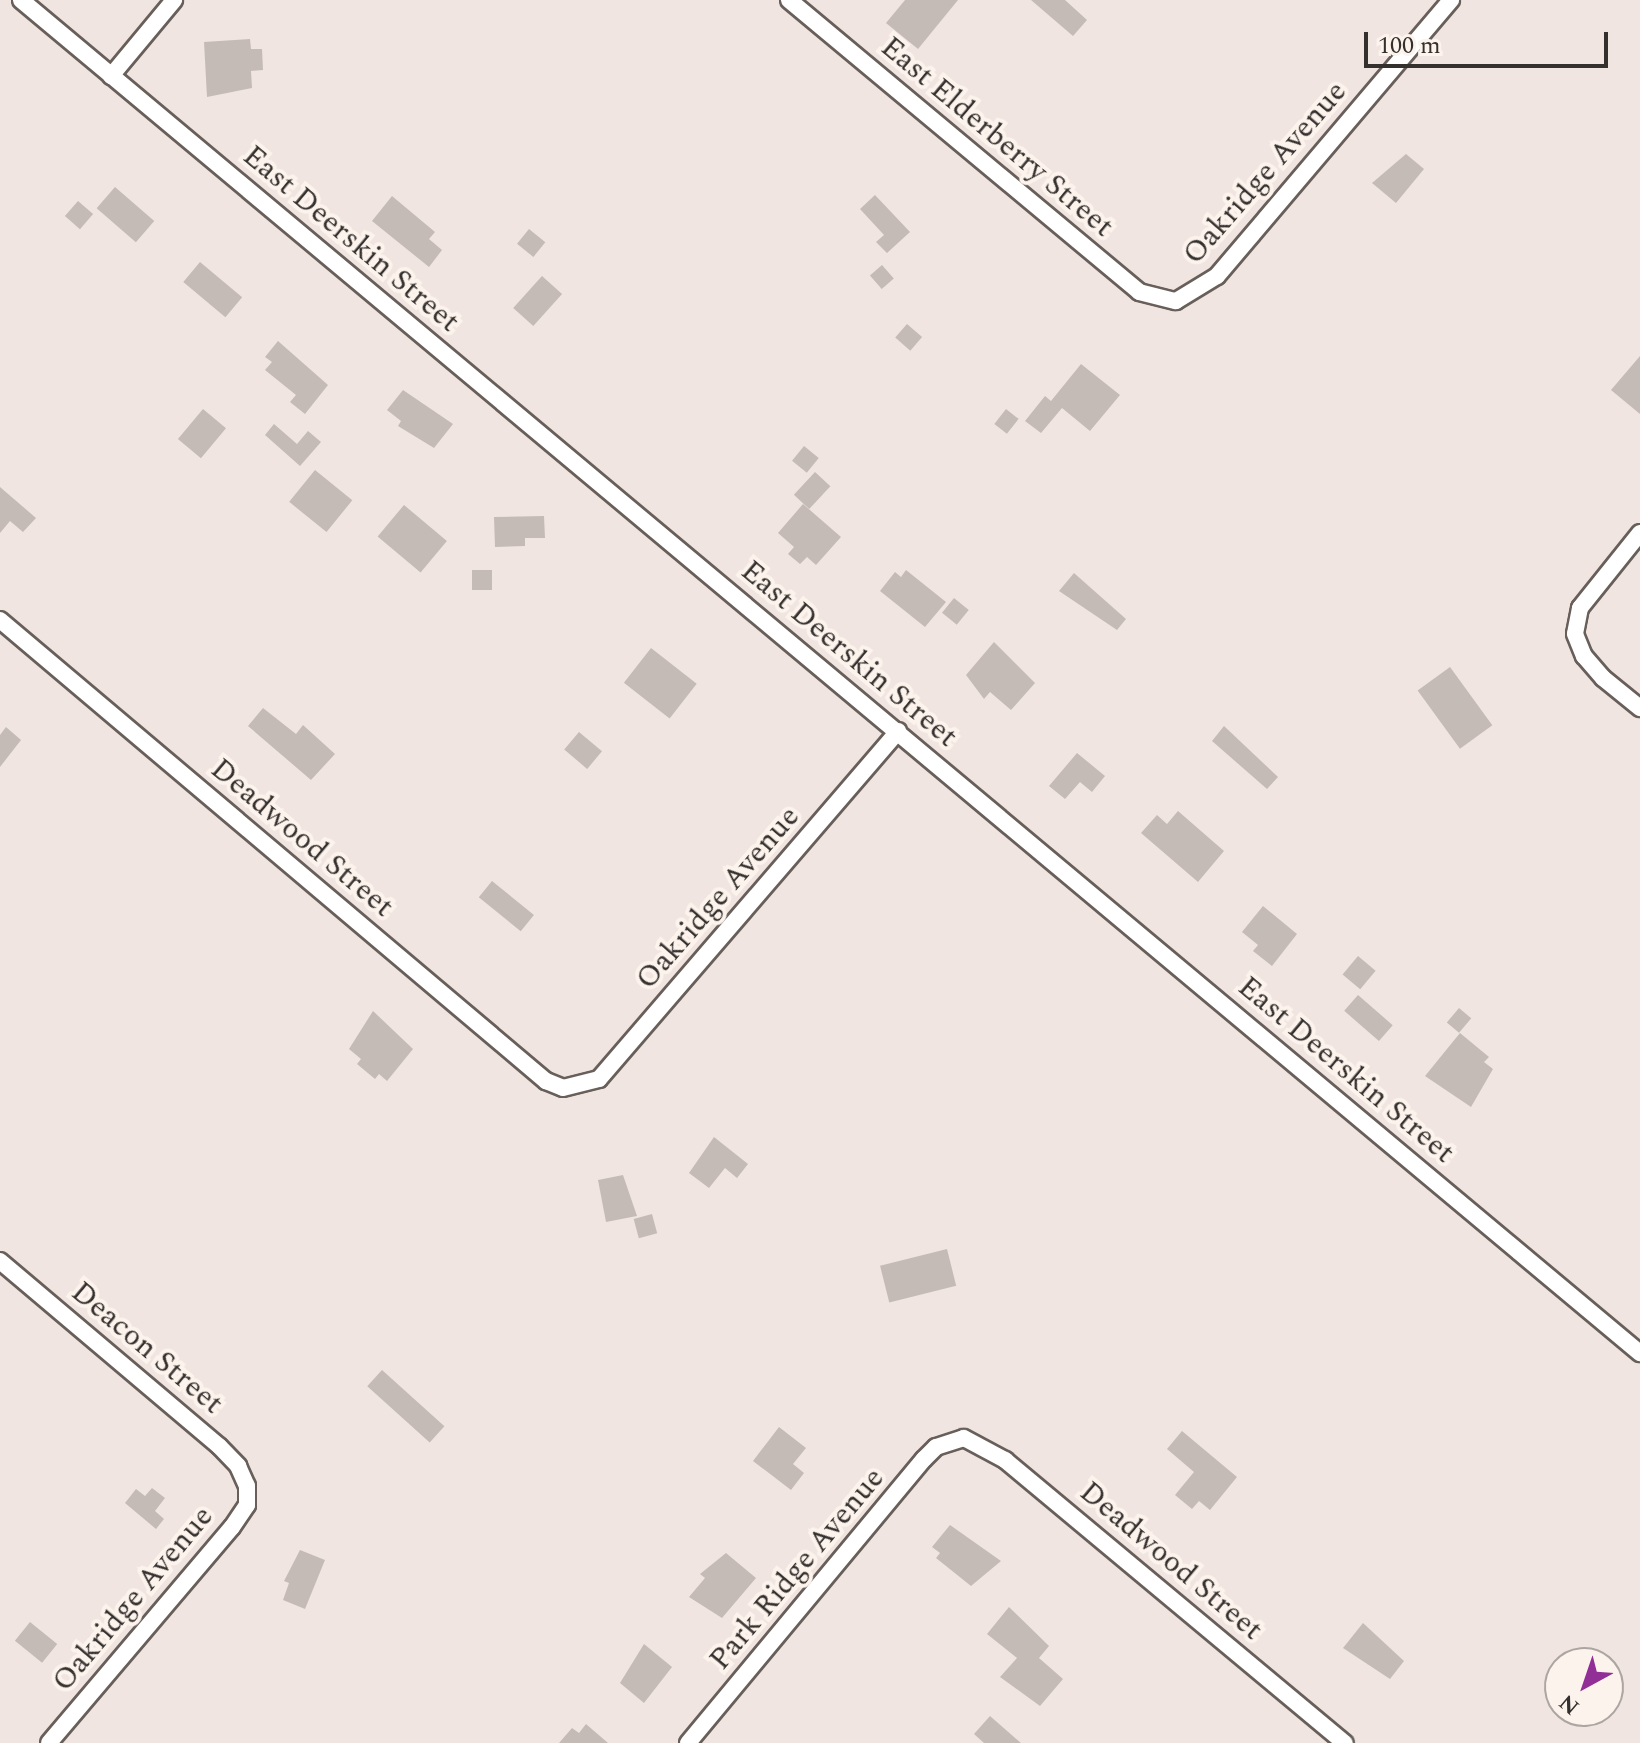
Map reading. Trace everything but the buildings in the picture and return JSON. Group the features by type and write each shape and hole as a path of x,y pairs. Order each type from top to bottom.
{"street":[{"name":"East Deerskin Street","path":"21,0 1640,1353"},
{"path":"111,76 174,0"},
{"name":"Oakridge Avenue","path":"1176,301 1217,276 1451,0"},
{"name":"East Elderberry Street","path":"798,3 1139,292 1176,301"},
{"path":"1640,533 1575,618 1584,656 1640,708"},
{"name":"Deadwood Street","path":"0,620 546,1081 573,1088"},
{"name":"Oakridge Avenue","path":"573,1088 599,1079 898,731"},
{"name":"Deacon Street","path":"0,1261 219,1446 238,1466 247,1486"},
{"name":"Deadwood Street","path":"954,1438 982,1443 1005,1460 1345,1743"},
{"name":"Park Ridge Avenue","path":"688,1743 924,1459 954,1438"},
{"name":"Oakridge Avenue","path":"49,1743 232,1527 247,1505 247,1486"}]}
